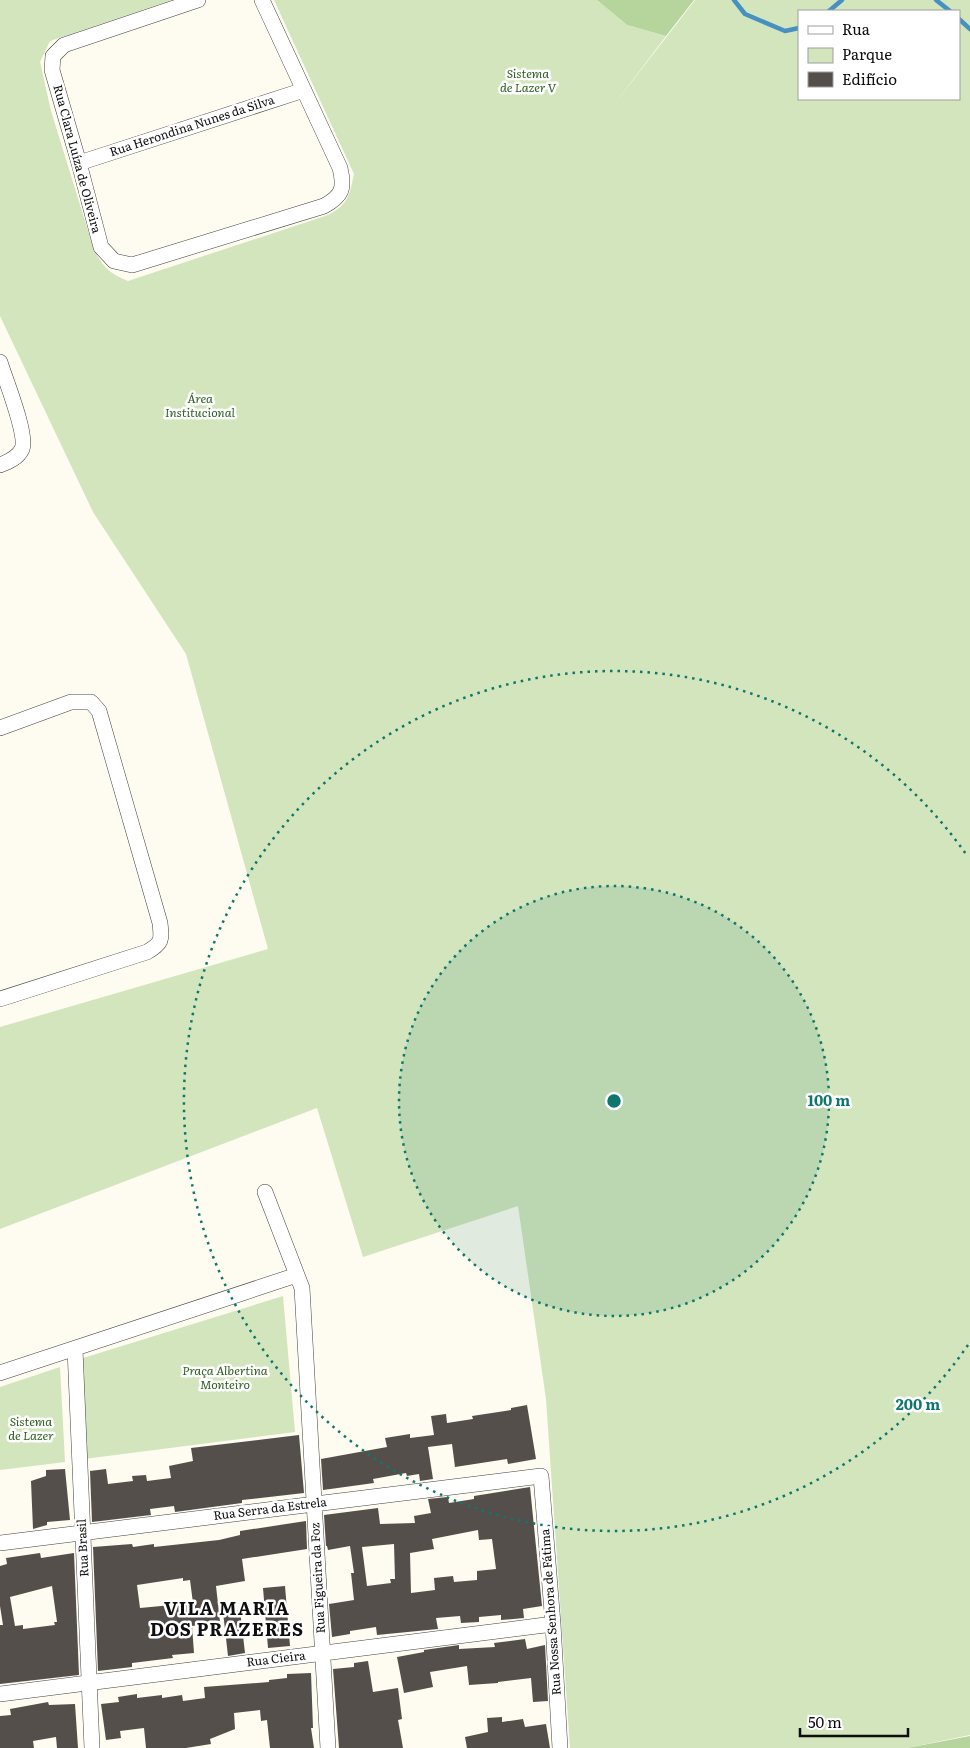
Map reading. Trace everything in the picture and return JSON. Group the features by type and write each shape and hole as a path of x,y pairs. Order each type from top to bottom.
{"street":[{"name":"Rua Clara Luíza de Oliveira","path":"198,0 64,45 53,56 52,70 79,162 101,248 114,261 132,265 324,206 335,200 341,192 343,181 340,168 304,90"},
{"path":"262,0 304,90"},
{"name":"Rua Herondina Nunes da Silva","path":"79,162 304,90"},
{"path":"0,362 23,435 22,450 11,461 0,465"},
{"path":"0,728 71,702 91,702 99,711 160,923 162,937 158,945 147,952 0,998"},
{"name":"Rua Figueira da Foz","path":"265,1192 299,1281 328,1748"},
{"path":"0,1374 74,1349 299,1281"},
{"name":"Rua Brasil","path":"74,1349 92,1748"},
{"name":"Rua Serra da Estrela","path":"0,1543 541,1476"},
{"name":"Rua Nossa Senhora de Fátima","path":"541,1476 553,1624 560,1748"},
{"name":"Rua Cieira","path":"0,1694 553,1624"}],"green space":[{"path":"0,0 172,0 50,41 40,62 51,111 94,250 108,269 128,281 328,215 340,207 347,199 354,174 274,0 597,0 627,25 666,36 613,106 695,0 970,0 970,1735 907,1748 570,1748 546,1399 518,1206 363,1257 317,1108 0,1229 0,1027 268,949 186,654 93,512 0,316"},
{"path":"597,0 694,0 666,36 627,25"},
{"name":"Praça Albertina Monteiro","path":"283,1296 295,1432 84,1459 80,1359"},
{"name":"Sistema de Lazer","path":"60,1367 65,1462 0,1470 0,1387"},
{"path":"970,1736 970,1748 907,1748"}],"building":[{"path":"527,1405 536,1459 508,1464 507,1459 455,1467 452,1444 428,1447 433,1479 420,1481 419,1474 407,1476 406,1473 373,1479 374,1483 323,1490 321,1459 387,1447 385,1438 410,1434 410,1438 434,1435 431,1416 446,1414 447,1423 473,1419 472,1416 511,1410 511,1408"},
{"path":"299,1435 304,1493 242,1500 242,1503 175,1512 174,1506 150,1509 151,1515 92,1522 90,1471 106,1469 108,1484 133,1481 132,1476 146,1475 147,1481 171,1478 169,1466 193,1461 191,1448"},
{"path":"65,1469 70,1520 47,1522 47,1525 33,1529 31,1481 46,1476 46,1470"},
{"path":"530,1487 542,1606 523,1609 524,1618 501,1620 501,1615 479,1617 479,1622 461,1623 460,1616 436,1618 438,1629 377,1635 376,1627 350,1631 350,1634 332,1637 329,1604 354,1600 351,1573 354,1573 350,1546 328,1550 326,1546 324,1515 378,1508 380,1524 415,1523 414,1516 431,1513 428,1499 448,1497 449,1503 474,1499 474,1496","holes":["478,1530 479,1540 492,1539 496,1569 477,1571 477,1580 454,1582 453,1576 434,1578 435,1590 411,1593 410,1553 434,1549 432,1539","394,1544 395,1579 390,1579 391,1583 367,1586 362,1547"]},
{"path":"306,1521 307,1549 242,1559 245,1581 216,1586 220,1622 192,1626 194,1653 172,1655 173,1658 132,1663 132,1667 98,1671 93,1547 132,1544 133,1547 154,1544 154,1547 219,1540 240,1535 240,1531","holes":["183,1578 183,1581 190,1580 193,1603 140,1608 137,1585"]},
{"path":"40,1553 41,1558 74,1553 79,1675 0,1684 0,1625 3,1625 0,1606 0,1566 7,1564 6,1558","holes":["52,1586 57,1622 54,1622 55,1625 23,1629 23,1625 15,1626 10,1597"]},
{"path":"285,1586 290,1646 268,1648 263,1588"},
{"path":"240,1610 245,1653 228,1656 223,1612"},
{"path":"525,1639 527,1649 545,1645 548,1701 533,1702 531,1678 469,1685 467,1666 430,1672 433,1687 404,1693 397,1657 424,1652 424,1650 459,1645 459,1649 495,1647 494,1643"},
{"path":"368,1661 373,1692 398,1688 402,1719 398,1720 403,1748 339,1748 333,1669 354,1667 354,1663"},
{"path":"311,1673 313,1728 311,1728 314,1748 270,1748 267,1720 261,1721 260,1710 234,1713 235,1729 210,1739 211,1744 186,1748 146,1748 144,1728 120,1731 121,1738 106,1740 101,1704 119,1702 118,1697 137,1694 137,1698 162,1695 162,1698 182,1695 183,1701 205,1698 204,1687 269,1682 269,1680 287,1678 287,1674"},
{"path":"48,1702 49,1705 75,1704 78,1748 57,1748 56,1737 33,1741 34,1748 0,1748 0,1716 11,1715 10,1709"},
{"path":"502,1717 502,1722 523,1719 525,1727 546,1724 550,1748 467,1748 465,1737 488,1732 487,1718"}],"waterway":[{"path":"734,0 745,14 785,31 798,28"},
{"path":"830,10 842,0"},
{"path":"936,0 949,10"},
{"path":"960,20 970,29"}],"district":[{"name":"VILA MARIA DOS PRAZERES","path":"227,1619"}],"park label":[{"name":"Sistema de Lazer V","path":"528,81"},
{"name":"Área Institucional","path":"200,406"}]}
